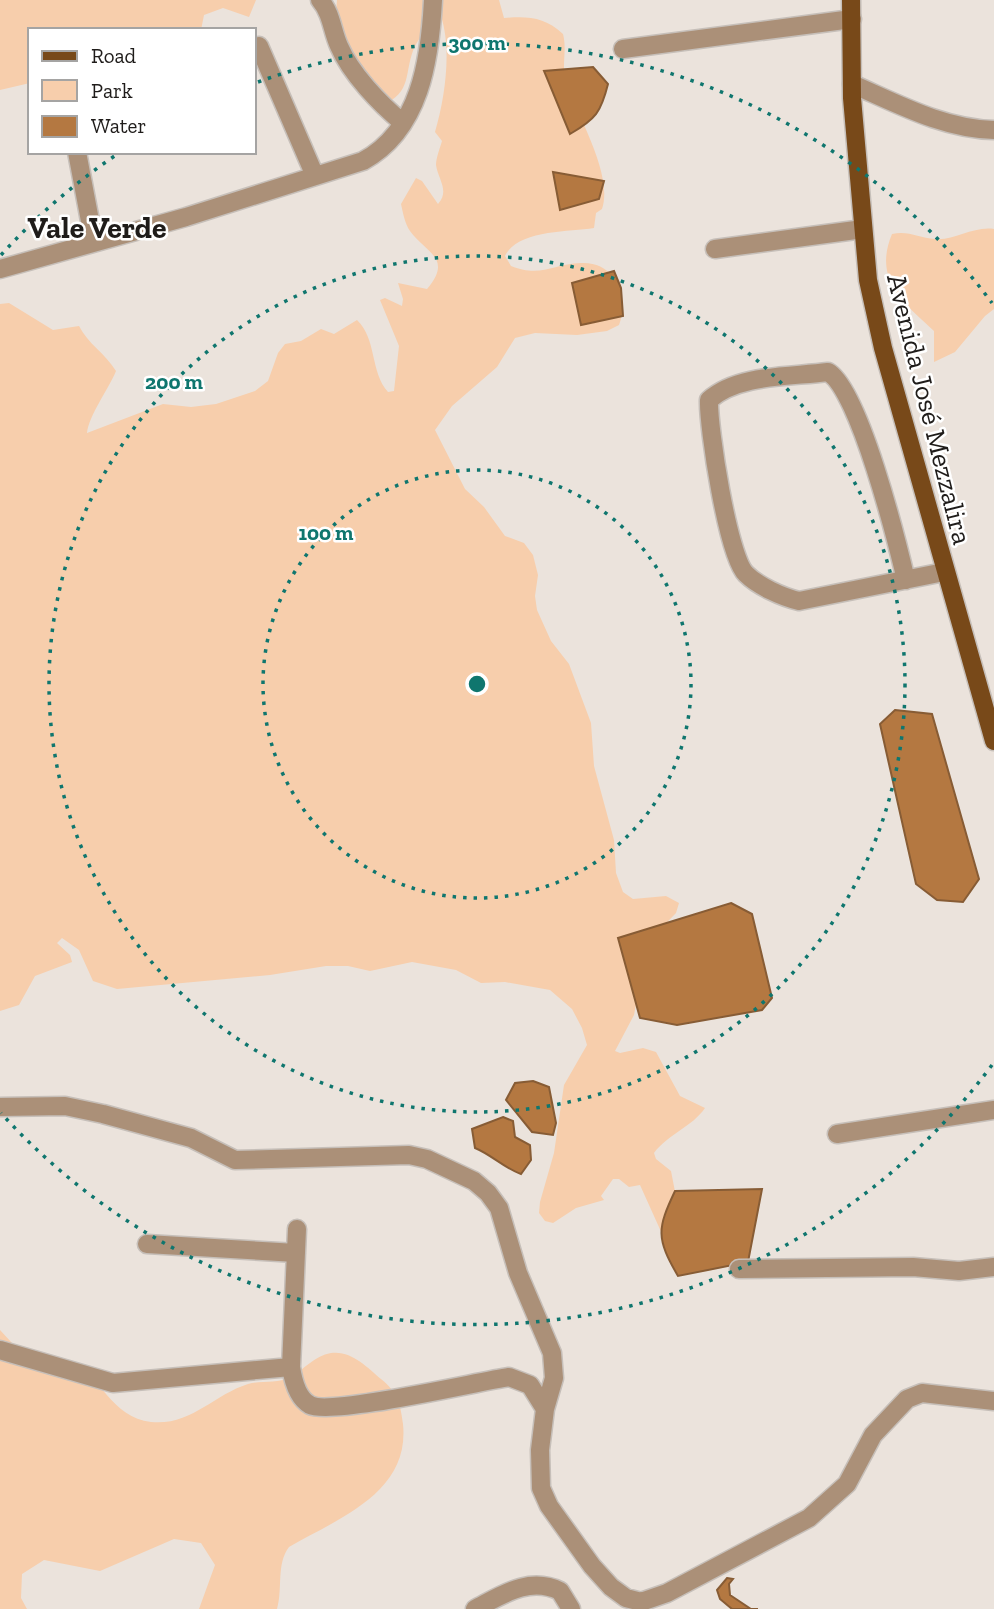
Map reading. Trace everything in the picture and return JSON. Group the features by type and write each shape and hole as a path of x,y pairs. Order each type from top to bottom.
{"main road":[{"name":"Avenida José Mezzalira","path":"851,0 852,85 868,280 883,348 944,572 994,741"}],"street":[{"path":"320,0 348,62 403,123"},
{"path":"0,269 315,176 375,155 386,146 403,123 421,86 432,27 433,0"},
{"path":"623,49 852,19"},
{"path":"259,46 315,176"},
{"path":"852,85 937,120 972,130 994,130"},
{"path":"77,154 94,242"},
{"path":"715,249 863,229"},
{"path":"906,580 889,509 859,427 836,377 828,372 739,384 720,390 709,400 723,501 738,562 746,575 786,598 799,601 906,580 944,572"},
{"path":"0,1107 65,1106 103,1114 191,1138 235,1160 409,1155 428,1159 474,1181 488,1192 499,1208 518,1273 552,1353 554,1378 545,1409 538,1473 549,1506 611,1587 626,1598 649,1604 809,1518 847,1484 873,1435 907,1399 922,1393 994,1401"},
{"path":"837,1134 994,1110"},
{"path":"297,1229 291,1367 300,1395 314,1406 347,1405 509,1377 530,1385 545,1409"},
{"path":"148,1244 296,1253"},
{"path":"739,1269 913,1267 959,1271 994,1267"},
{"path":"0,1350 113,1383 291,1367"},
{"path":"475,1609 516,1588 537,1585 560,1591 571,1609"}],"green space":[{"path":"0,0 256,0 249,17 223,8 204,15 201,28 28,28 28,83 0,90"},
{"path":"337,0 499,0 504,18 528,18 543,21 556,28 563,34 565,45 565,78 592,143 603,178 602,209 596,213 594,228 532,237 511,247 505,256 511,266 531,271 581,263 603,268 611,274 621,293 622,314 619,325 607,331 577,335 535,333 515,338 497,367 452,406 435,430 465,489 484,507 505,536 524,543 533,555 538,575 535,596 537,610 551,641 569,664 591,723 594,766 614,840 616,873 623,892 633,899 666,896 679,903 676,913 648,942 634,1015 615,1051 620,1053 643,1048 656,1052 680,1096 705,1108 654,1153 656,1159 671,1171 678,1207 663,1236 640,1185 629,1187 619,1179 613,1179 601,1196 604,1200 576,1208 553,1223 545,1221 539,1213 554,1153 564,1085 587,1045 572,1009 550,990 505,982 481,983 456,970 412,962 370,971 348,966 326,966 270,975 117,989 93,981 79,950 62,938 57,943 70,955 72,962 35,976 19,1005 0,1011 0,304 9,303 53,330 79,326 116,371 95,410 87,433 163,404 191,407 216,404 255,391 268,381 278,353 285,344 301,341 321,329 334,334 357,320 368,336 382,384 388,392 394,391 399,346 380,300 385,298 402,306 403,299 398,283 427,289 438,270 435,257 408,228 401,204 416,178 422,181 438,204 443,194 436,165 442,141 435,132 446,74 444,29 441,16 433,12 423,15 432,22 415,46 403,88 391,101 380,106 335,26"},
{"path":"994,229 994,309 955,352 934,362 934,331 902,300 889,277 886,264 892,234 942,239"},
{"path":"0,1330 25,1357 55,1357 82,1368 126,1413 151,1422 165,1422 190,1415 235,1389 258,1382 285,1379 325,1355 345,1354 364,1365 395,1394 403,1424 402,1448 395,1468 383,1486 349,1514 289,1547 282,1561 277,1609 199,1609 215,1565 201,1543 174,1539 100,1571 44,1560 22,1574 21,1598 27,1609 0,1609"}],"water":[{"path":"593,67 608,84 603,102 592,119 570,134 544,71"},
{"path":"553,172 604,181 599,199 560,210"},
{"path":"614,271 621,288 623,316 581,325 572,283"},
{"path":"895,710 932,714 979,879 963,902 937,900 916,884 880,724"},
{"path":"731,903 752,914 772,998 762,1010 677,1025 640,1018 618,938"},
{"path":"533,1081 549,1087 556,1123 553,1135 532,1132 506,1100 515,1083"},
{"path":"503,1117 513,1121 515,1137 530,1145 531,1160 521,1174 475,1148 472,1129"},
{"path":"762,1189 748,1262 678,1276 666,1252 662,1234 665,1215 675,1191"},
{"path":"727,1578 733,1579 729,1584 730,1595 751,1609 732,1609 720,1599 717,1590"}],"district":[{"name":"Vale Verde","path":"97,228"}]}
